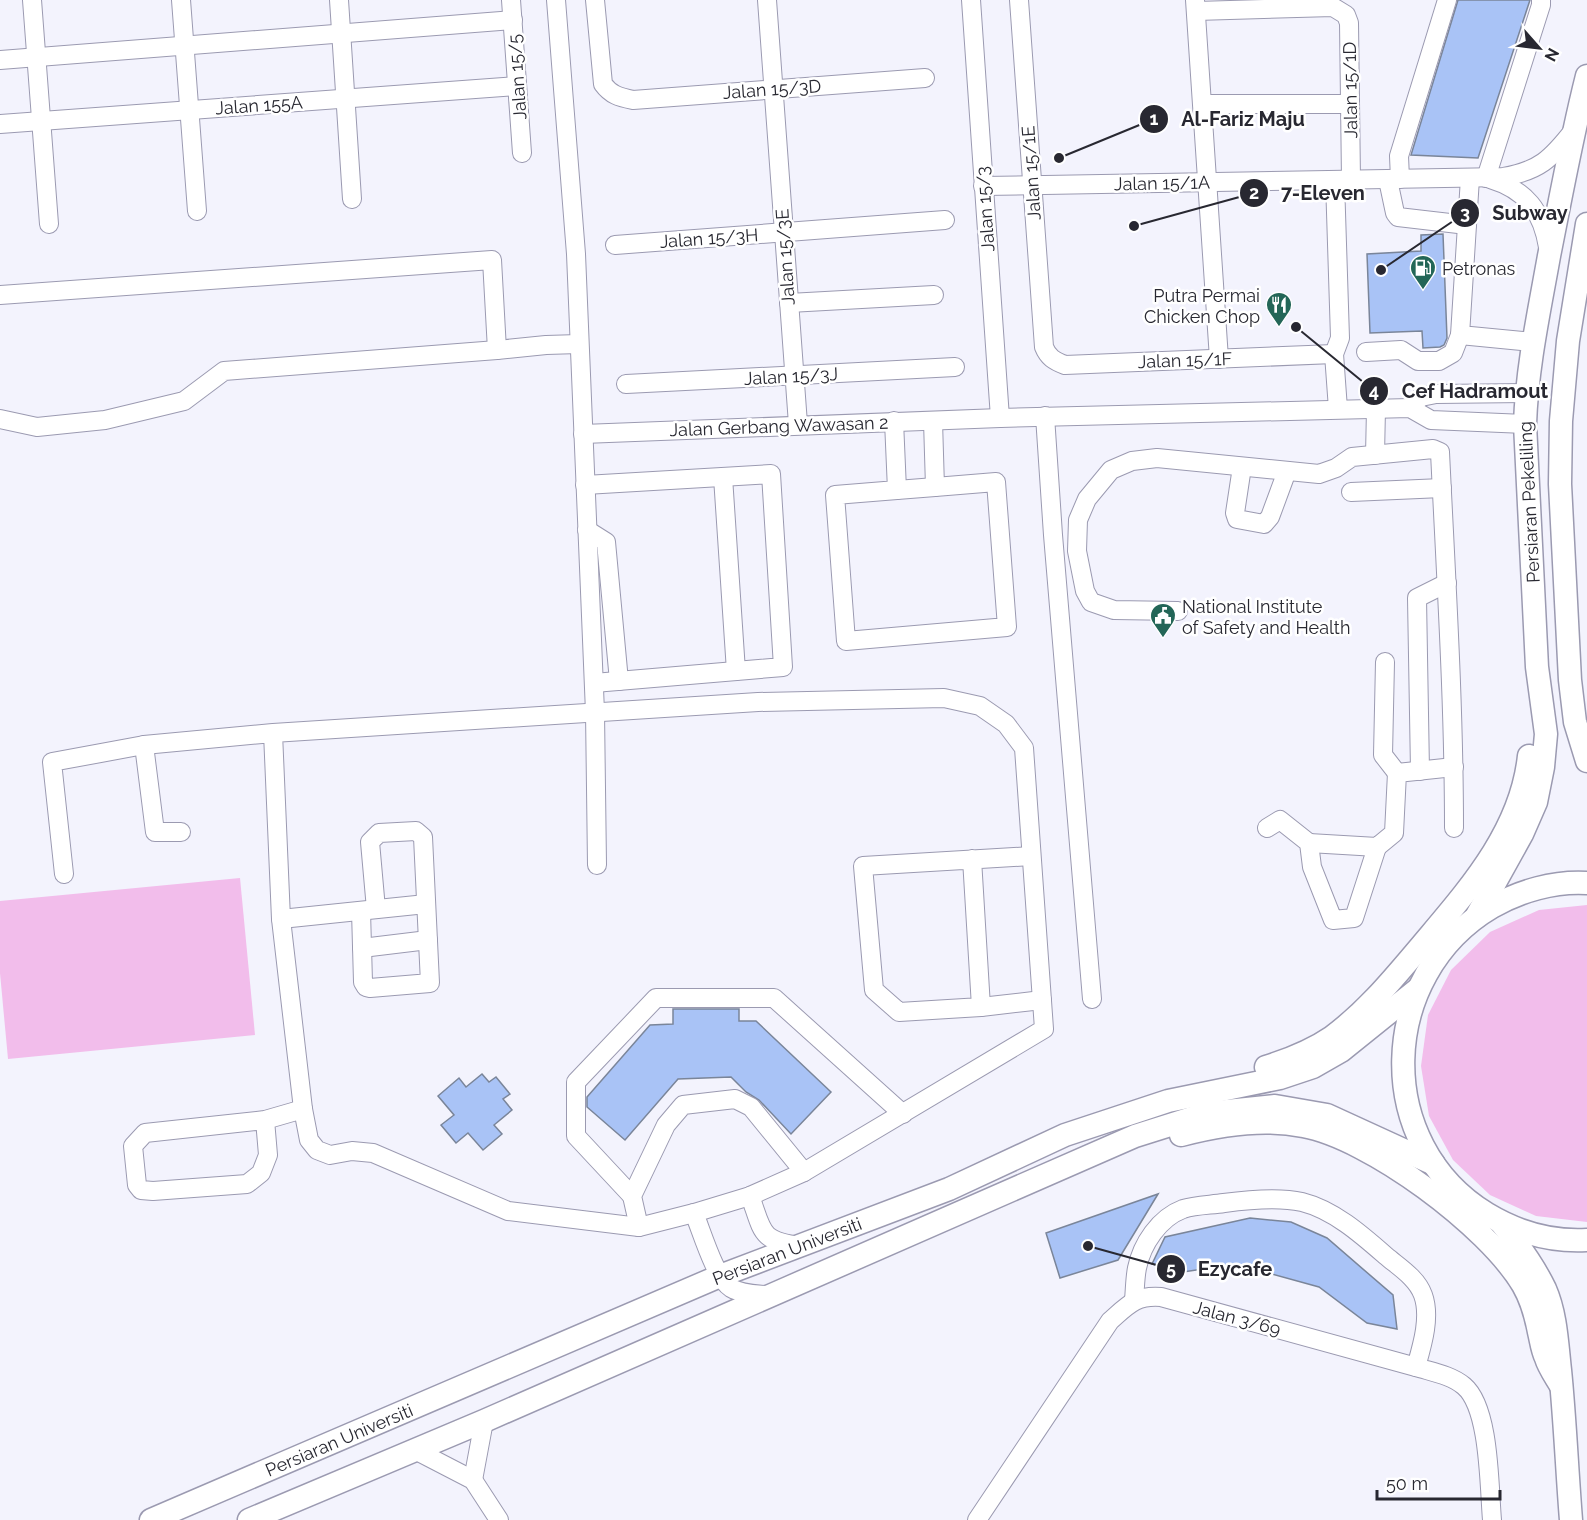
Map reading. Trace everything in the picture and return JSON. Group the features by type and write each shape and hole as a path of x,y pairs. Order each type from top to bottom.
{"main road":[{"name":"Persiaran Pekeliling","path":"1476,917 1514,850 1536,802 1543,767 1546,734 1537,667 1525,424 1526,393 1532,342 1574,129 1587,76"},
{"name":"Persiaran Pekeliling","path":"1587,224 1568,341 1561,421 1560,484 1570,680 1575,722 1587,761"},
{"path":"1567,592 1587,693"},
{"path":"1065,1135 1118,1107 1147,1095 1250,1073 1286,1061 1330,1038 1370,1006 1472,885 1495,852 1515,812 1527,774 1537,667"},
{"path":"1587,883 1575,882 1540,887 1506,899 1476,917 1458,932 1442,949 1418,989 1408,1018 1403,1048 1403,1079 1408,1109 1419,1137 1434,1164 1453,1187 1475,1207 1525,1232 1551,1238 1587,1240"},
{"name":"Persiaran Universiti","path":"152,1520 720,1276 949,1189 1065,1135 1168,1101 1280,1078 1312,1067 1341,1051 1418,989"},
{"name":"Persiaran Universiti","path":"249,1520 484,1422 1135,1136 1208,1113 1275,1106 1327,1115 1434,1164"},
{"path":"1065,1166 1194,1131 1257,1122 1303,1126 1349,1141 1383,1159 1457,1213 1508,1262 1524,1287 1537,1318 1545,1358 1561,1386"},
{"path":"1501,1222 1520,1246 1545,1290 1552,1311 1557,1341 1571,1520"}],"street":[{"path":"32,0 49,224"},
{"path":"182,0 197,211"},
{"path":"339,0 352,199"},
{"name":"Jalan 15/5","path":"511,0 522,153"},
{"path":"556,0 576,254 595,712 597,865"},
{"name":"Jalan 15/3D","path":"595,0 603,84 608,92 619,97 633,100 926,78"},
{"name":"Jalan 15/3E","path":"767,0 798,424"},
{"name":"Jalan 15/3","path":"970,0 1000,418"},
{"name":"Jalan 15/1E","path":"1019,0 1044,347"},
{"path":"1447,0 1399,156 1394,180 1395,213 1398,217 1467,225"},
{"path":"1366,352 1401,350 1418,361 1439,361 1453,353 1460,335 1467,225 1478,178 1541,2"},
{"path":"1196,5 1219,359"},
{"name":"Jalan 15/1D","path":"1196,5 1333,7 1346,15 1349,23 1350,104 1343,180 1340,338 1334,354"},
{"path":"0,60 513,20"},
{"name":"Jalan 155A","path":"0,124 518,86"},
{"path":"1203,104 1350,104"},
{"name":"Jalan 15/1A","path":"983,186 1478,178 1519,174 1542,165 1574,129"},
{"name":"Jalan 15/1A","path":"1478,178 1508,186 1528,200 1543,221 1550,254"},
{"name":"Jalan 15/3H","path":"615,245 945,220"},
{"path":"0,295 492,260 497,350"},
{"path":"789,303 934,295"},
{"path":"1460,335 1532,342"},
{"path":"0,419 37,427 105,420 184,401 224,371 579,344"},
{"name":"Jalan 15/1F","path":"1044,347 1054,361 1065,365 1334,354"},
{"path":"1334,354 1338,409"},
{"path":"1436,394 1439,361"},
{"name":"Jalan 15/3J","path":"626,384 955,367"},
{"name":"Jalan Gerbang Wawasan 2","path":"1410,408 1421,397 1436,394 1526,393"},
{"name":"Jalan Gerbang Wawasan 2","path":"583,434 1045,416 1410,408 1431,420 1525,424"},
{"path":"1375,455 1376,409"},
{"path":"1045,416 1092,999"},
{"path":"894,421 897,490"},
{"path":"933,421 935,487"},
{"path":"1178,611 1114,610 1091,602 1085,591 1077,551 1078,520 1087,499 1111,470 1132,461 1156,458 1319,474 1336,468 1352,457 1433,449 1440,452 1454,767 1454,828"},
{"path":"1242,467 1235,513 1237,519 1264,524 1270,517 1287,471"},
{"path":"585,485 771,474 783,667 594,683"},
{"path":"723,477 736,671"},
{"path":"996,482 1007,627 846,641 835,495 935,487 996,482"},
{"path":"1351,492 1442,488"},
{"path":"587,530 606,542 619,681"},
{"path":"1053,535 1077,535"},
{"path":"1420,771 1417,598 1447,583"},
{"path":"1309,843 1312,867 1333,920 1354,918 1377,847 1394,833 1397,773 1383,755 1385,662"},
{"path":"64,874 52,762 144,745 273,733 758,702 944,698 980,706 1006,724 1024,748 1044,1029 804,1172 750,1196 639,1227 508,1210 373,1153 351,1151 330,1155 317,1150 309,1140 303,1109 281,919 273,733"},
{"path":"144,745 154,832 181,832"},
{"path":"1397,773 1454,767"},
{"path":"1267,828 1280,820 1309,843 1377,847"},
{"path":"416,831 423,837 430,983 366,987 363,982 362,948 368,910 370,842 379,833 416,831"},
{"path":"1031,856 863,866 874,990 899,1012 981,1007 1042,1000"},
{"path":"972,859 981,1007"},
{"path":"281,919 426,904"},
{"path":"362,948 428,940"},
{"path":"639,1227 632,1196 576,1136 576,1082 656,998 774,998 903,1114"},
{"path":"632,1196 666,1125 683,1105 735,1099 743,1102 751,1107 804,1172"},
{"path":"265,1120 268,1155 261,1173 247,1184 153,1191 141,1190 137,1185 134,1146 145,1133 265,1120 303,1109"},
{"path":"750,1196 767,1236 779,1243 801,1246"},
{"path":"977,1520 1110,1321 1134,1300 1137,1267 1144,1248 1155,1230 1168,1217 1184,1208 1248,1200 1302,1202 1337,1217 1417,1282 1426,1306 1422,1346 1416,1368"},
{"path":"694,1213 720,1276 731,1288 745,1293 773,1296"},
{"path":"692,1289 704,1274 710,1252"},
{"name":"Jalan 3/69","path":"1134,1300 1148,1296 1161,1297 1448,1377 1464,1386 1474,1398 1484,1424 1492,1520"},
{"path":"473,1480 484,1422"},
{"path":"415,1450 473,1480 495,1519"}],"shaded area":[{"path":"240,878 255,1035 8,1059 0,973 0,901"},
{"path":"1587,905 1587,1222 1536,1216 1490,1195 1453,1160 1429,1116 1421,1066 1428,1015 1451,970 1490,932 1539,910"}],"building":[{"path":"1458,0 1530,0 1478,158 1411,155"},
{"name":"Petronas","path":"1443,234 1447,338 1444,345 1423,348 1422,331 1370,333 1367,254 1421,251 1421,235"},
{"path":"673,1009 739,1009 739,1021 756,1021 831,1092 791,1134 759,1100 746,1092 731,1077 678,1079 625,1140 587,1107 587,1097 650,1025 673,1024"},
{"path":"482,1074 489,1082 496,1077 510,1094 503,1099 512,1110 494,1125 502,1134 483,1150 468,1133 456,1143 441,1125 454,1115 438,1096 459,1078 466,1087"},
{"path":"1158,1194 1118,1260 1060,1278 1046,1233"},
{"path":"1250,1218 1291,1222 1327,1238 1393,1295 1397,1329 1367,1323 1319,1287 1236,1264 1183,1272 1152,1264 1165,1237"}],"place":[{"name":"Al-Fariz Maju","path":"1059,158"},
{"name":"7-Eleven","path":"1134,226"},
{"name":"Subway","path":"1381,270"},
{"name":"Petronas","path":"1423,291"},
{"name":"Cef Hadramout","path":"1296,327"},
{"name":"Putra Permai Chicken Chop","path":"1279,328"},
{"name":"National Institute of Safety and Health","path":"1163,639"},
{"name":"Ezycafe","path":"1088,1246"}]}
